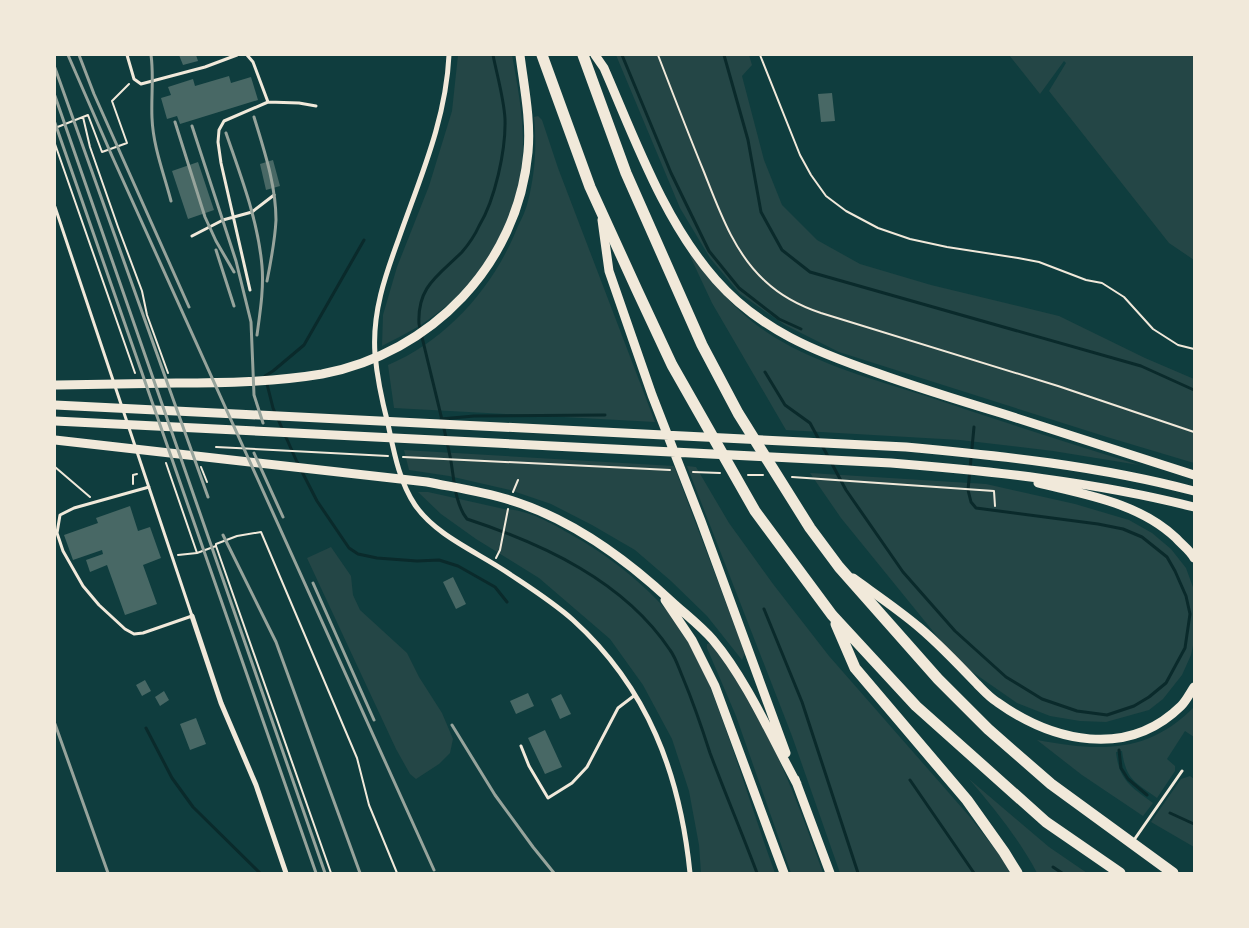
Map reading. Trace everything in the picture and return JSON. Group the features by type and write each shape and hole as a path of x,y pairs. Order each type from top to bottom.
{"highway":[{"path":"542,55 590,187 672,365 755,511 832,615 916,706 1046,822 1120,873"},
{"path":"583,55 626,174 702,345 738,413 810,528 839,567 938,679 988,729 1052,784 1173,873"},
{"path":"832,615 855,668 966,800 1017,873"}],"main road":[{"path":"55,385 241,382 290,378 324,373 351,366 385,354 424,331 475,285 496,255 510,228 524,180 528,151 528,113 520,55"},
{"path":"594,55 604,68 653,178 680,230 697,256 718,282 758,319 784,336 853,365 920,389 1194,475"},
{"path":"601,212 609,271 652,395 705,531 830,873"},
{"path":"55,405 906,447 1022,458 1120,474 1194,491"},
{"path":"55,421 829,459 974,470 1100,488 1194,507"},
{"path":"55,440 427,482 473,490 512,501 547,514 593,540 626,563 712,639 742,683 797,784"},
{"path":"974,470 1078,493 1135,510 1168,531 1194,558"},
{"path":"839,567 920,628 996,702 1032,723 1060,734 1089,740 1122,738 1142,732 1161,722 1182,705 1194,687"},
{"path":"654,586 692,640 715,686 784,873"}],"street":[{"path":"449,55 446,94 436,132 381,288 375,320 375,354 393,448 407,490 416,506 436,527 545,597 572,619 604,651 636,694 657,736 674,784 681,810 690,873"},
{"path":"192,616 221,703 256,785 286,873"}],"lane":[{"path":"127,55 134,79 141,84 205,67 237,55"},
{"path":"247,55 253,62 268,102"},
{"path":"250,290 221,163 218,142 219,130 224,121 268,102 316,106"},
{"path":"192,236 223,220 252,212 274,196"},
{"path":"55,206 143,471 149,486 192,616 143,634 134,634 125,629 99,605 83,586 63,551 57,533 60,516 74,508 149,486"},
{"path":"521,746 529,766 548,798 572,783 587,767 618,708 636,694"},
{"path":"1132,844 1182,771"}],"path":[{"path":"658,55 680,114 726,224 738,247 758,274 784,296 803,307 821,313 1058,386 1194,432"},
{"path":"760,55 800,156 826,196 846,211 878,228 910,239 1038,262 1086,280 1102,283 1124,297 1154,329 1178,344 1194,349"},
{"path":"55,128 88,115 102,152 127,143 112,101 134,79"},
{"path":"83,117 90,147 142,291 147,315 168,374"},
{"path":"55,144 136,379"},
{"path":"216,447 394,457"},
{"path":"404,457 678,471"},
{"path":"166,463 197,553"},
{"path":"200,465 207,482"},
{"path":"55,467 95,502"},
{"path":"134,491 133,475 143,471"},
{"path":"688,471 727,473"},
{"path":"746,474 764,476"},
{"path":"792,477 994,492 995,506"},
{"path":"493,563 500,550 504,528 518,480"},
{"path":"172,556 190,552 197,553 237,536 261,532 357,758 369,805 397,873"},
{"path":"216,546 331,873"}],"shaded area":[{"path":"458,55 512,55 523,131 521,168 516,193 508,218 497,242 483,265 467,285 428,320 382,346 383,315 397,267 429,186 452,111"},
{"path":"616,55 749,55 752,65 742,76 764,160 782,205 817,240 860,264 931,285 1059,316 1145,358 1194,379 1194,463 839,352 785,325 740,294 710,258 680,208"},
{"path":"1009,55 1194,55 1194,260 1169,243 1049,91 1066,63 1064,61 1040,94"},
{"path":"538,116 542,120 558,168 655,422 394,408 388,365 410,354 449,326 483,289 508,248 525,211 530,191 535,159 534,117"},
{"path":"692,254 709,278 750,320 774,337 810,356 868,378 1139,465 1053,451 960,440 786,430 712,303 690,256"},
{"path":"404,450 674,466 745,653 742,660 707,616 635,550 551,504 510,490 449,476 409,470"},
{"path":"687,466 696,467 729,523 829,656 970,817 1002,858 1010,873 840,873 792,736"},
{"path":"810,473 986,484 1075,504 1129,520 1152,533 1171,549 1186,568 1194,590 1194,641 1191,655 1182,675 1163,699 1149,710 1106,722 1080,721 1050,716 1017,703 958,662 841,518"},
{"path":"418,492 428,492 533,515 560,528 603,555 654,596 683,631 707,679 775,873 701,873 699,845 689,791 672,739 643,685 610,639 539,578 476,539 441,514"},
{"path":"331,547 351,576 353,595 360,610 407,653 419,677 442,713 453,739 450,753 439,764 416,779 410,774 396,749 307,558"},
{"path":"710,643 731,670 763,725 789,783 823,873 791,873 736,716 707,648 707,644"},
{"path":"1194,707 1194,737 1185,731 1167,759 1175,766 1175,771 1157,798 1133,779 1126,768 1122,751 1116,752 1120,770 1127,782 1153,803 1143,816 1082,775 1037,740 1081,746 1121,746 1158,734 1176,723"},
{"path":"1190,776 1194,779 1194,847 1151,822 1181,779"},
{"path":"969,779 1049,847 1087,873 1037,873 1006,824"}],"building":[{"path":"179,55 196,55 198,61 183,65"},
{"path":"229,76 231,83 251,77 258,100 180,124 177,116 167,119 161,98 171,95 168,87 193,79 195,86"},
{"path":"832,93 835,121 821,122 818,94"},
{"path":"273,160 280,186 266,190 260,164"},
{"path":"198,162 214,210 188,219 172,171"},
{"path":"130,506 138,531 150,527 161,558 143,565 157,604 125,615 107,565 90,572 86,560 103,554 102,550 73,560 64,535 98,523 96,518"},
{"path":"453,577 466,604 456,609 443,582"},
{"path":"145,680 151,691 142,696 136,685"},
{"path":"164,691 169,700 160,706 155,697"},
{"path":"528,693 534,706 516,714 510,701"},
{"path":"561,694 571,714 560,719 551,699"},
{"path":"196,718 206,744 190,750 180,724"},
{"path":"545,730 562,767 545,774 528,738"}],"waterway":[{"path":"493,55 505,119 504,145 495,189 485,215 473,236 462,252 431,282 419,311 419,324 459,505 467,519 524,540 580,568 630,604 651,626 674,656 757,873"},
{"path":"622,55 671,173 709,251 739,288 779,319 801,329"},
{"path":"724,55 748,140 761,212 782,250 810,272 1141,366 1194,390"},
{"path":"364,240 304,345 265,376 273,408 317,501 349,548 358,554 377,558 417,561 439,560 458,566 495,587 507,602"},
{"path":"765,372 785,405 810,423 846,490 903,572 955,631 1006,677 1042,699 1077,711 1107,715 1134,706 1149,697 1166,683 1185,648 1190,614 1186,596 1167,557 1142,537 1123,529 976,508 971,502 968,490 974,427"},
{"path":"441,419 474,416 605,415"},
{"path":"764,609 802,702 858,873"},
{"path":"146,728 172,778 193,807 260,873"},
{"path":"1119,750 1121,768 1128,779 1147,795"},
{"path":"910,780 974,873"},
{"path":"1170,813 1194,824"},
{"path":"1053,867 1062,873"}],"railway":[{"path":"68,55 434,870"},
{"path":"79,55 94,94 189,307"},
{"path":"151,55 153,128 171,201"},
{"path":"55,68 208,497"},
{"path":"55,96 325,873"},
{"path":"254,117 269,168 274,194 275,235 267,281"},
{"path":"175,122 205,217 234,272"},
{"path":"55,123 316,873"},
{"path":"192,126 236,261 251,322 254,395 263,423"},
{"path":"226,133 248,199 260,249 262,283 257,335"},
{"path":"216,250 234,306"},
{"path":"254,453 283,517"},
{"path":"223,535 276,642 360,873"},
{"path":"313,583 374,720"},
{"path":"55,724 108,873"},
{"path":"452,725 495,795 554,873"}]}
